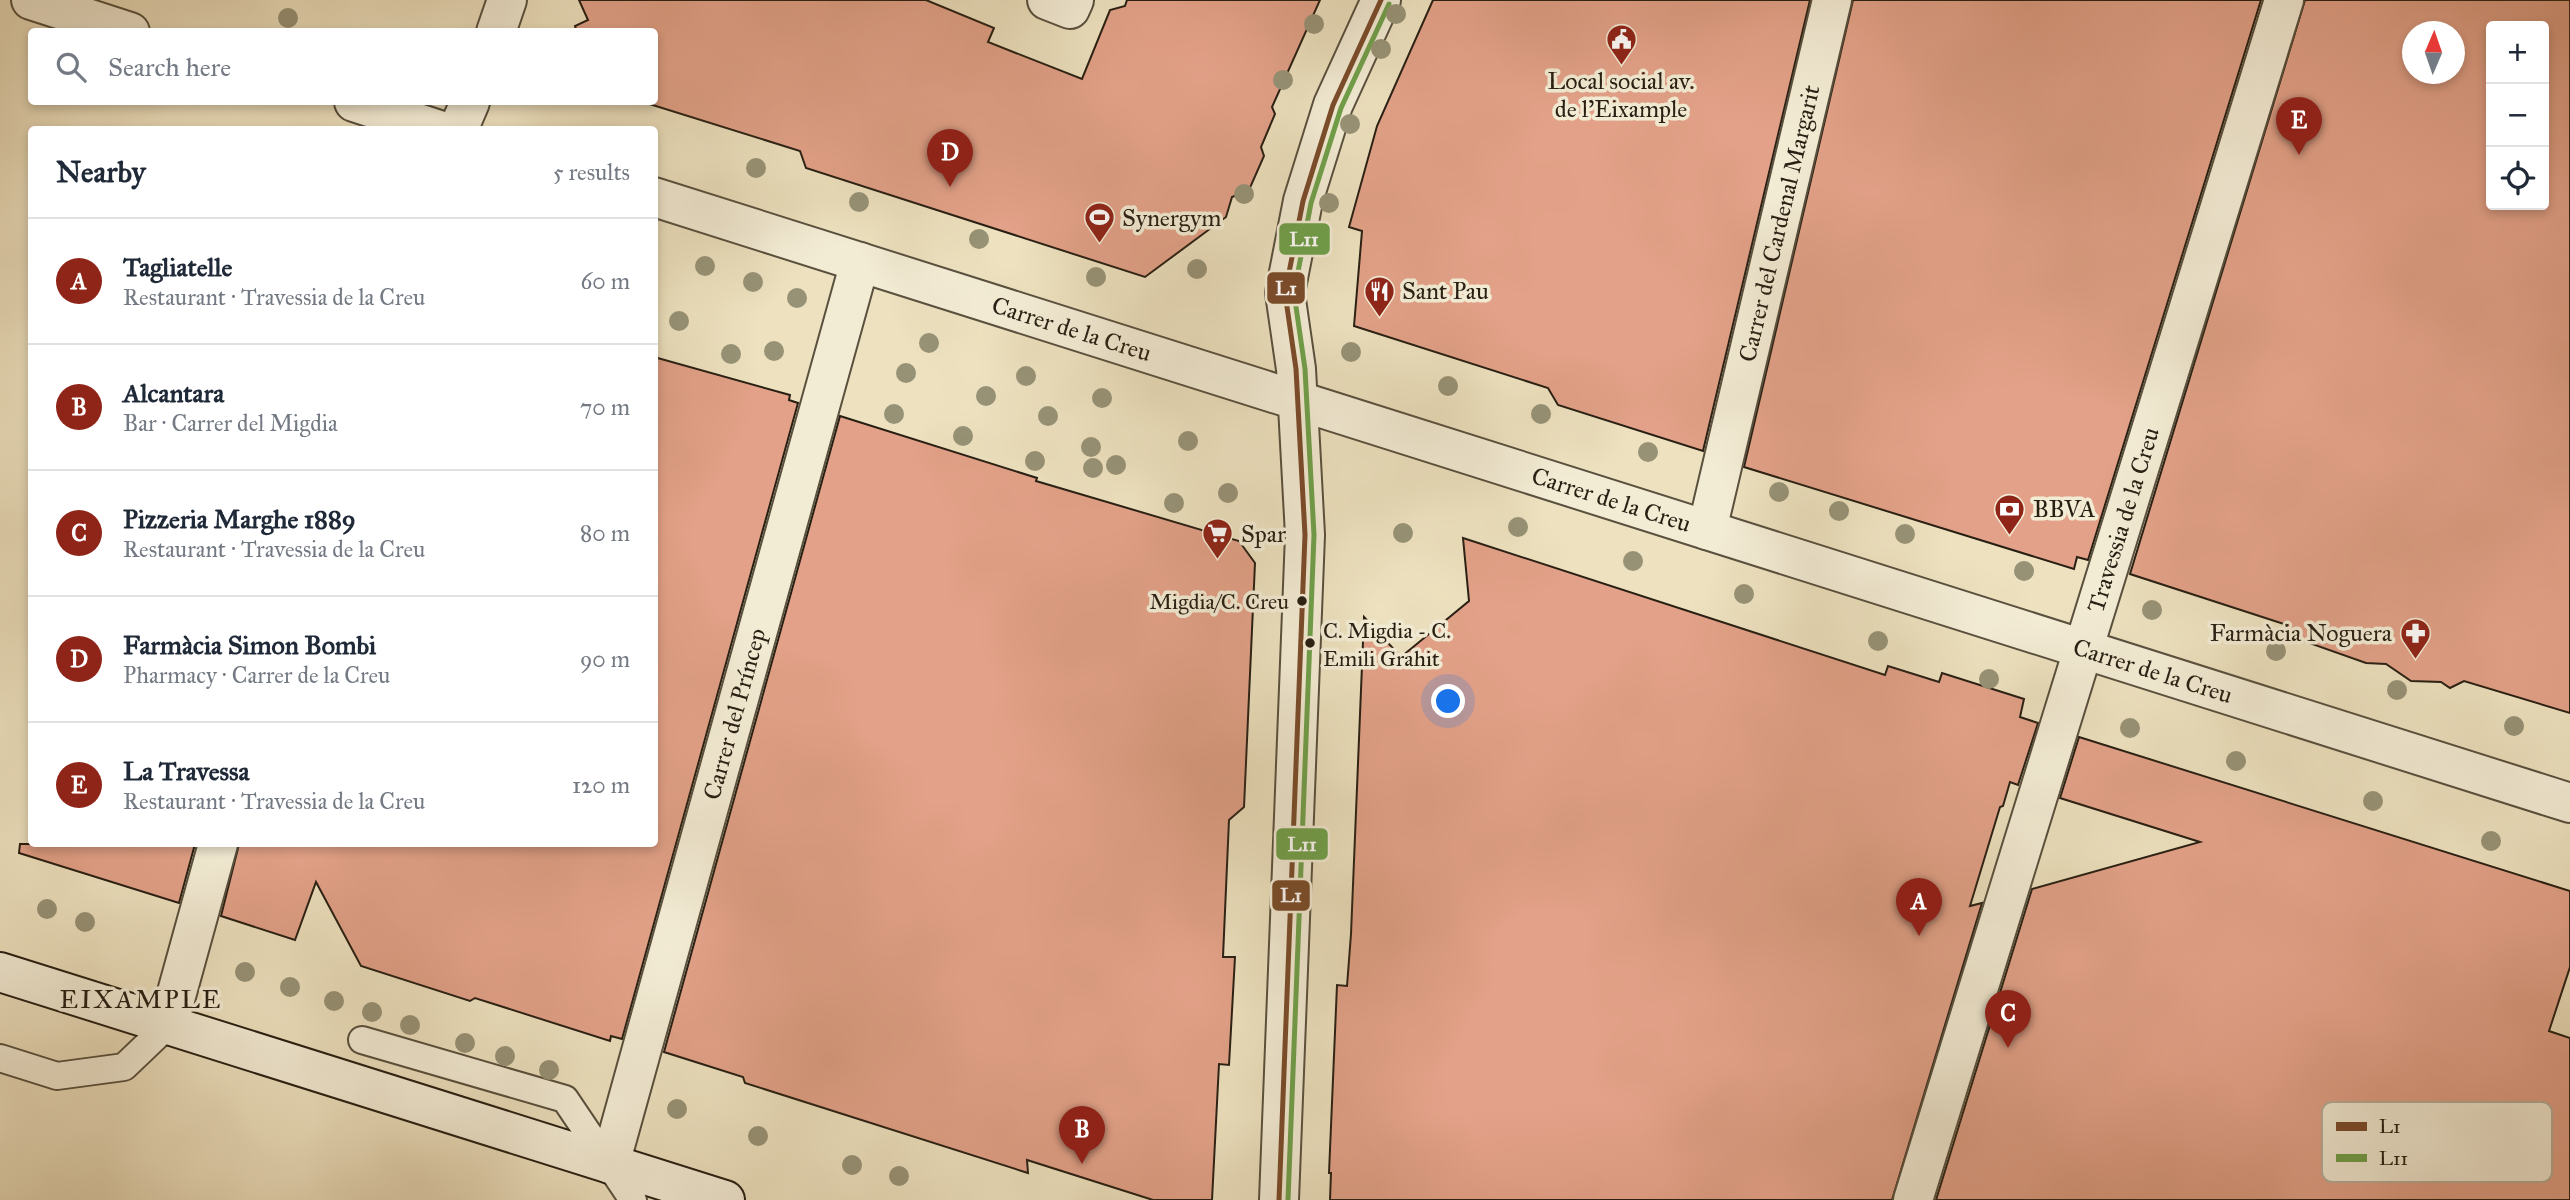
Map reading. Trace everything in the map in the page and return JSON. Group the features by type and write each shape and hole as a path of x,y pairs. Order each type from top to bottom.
{"street":[{"path":"31,0 118,28"},
{"path":"498,28 508,0"},
{"path":"1047,0 1070,9 1074,0"},
{"path":"1279,1200 1305,535 1298,400 1285,293 1301,214 1333,105 1381,0"},
{"name":"Carrer del Cardenal Margarit","path":"1707,530 1832,0"},
{"name":"Travessia de la Creu","path":"1913,1200 2284,0"},
{"path":"362,105 420,126"},
{"path":"460,126 469,105"},
{"name":"Carrer de la Creu","path":"658,198 2570,803"},
{"name":"Carrer del Príncep","path":"610,1164 860,262"},
{"path":"168,1025 217,847"},
{"path":"0,972 725,1200"}],"lane":[{"path":"0,1058 57,1076 124,1067 168,1025"},
{"path":"362,1040 565,1099 633,1200"}],"building":[{"path":"579,0 926,0 994,28 988,42 1082,79 1110,10 1125,6 1127,0 1320,0 1272,107 1275,114 1261,147 1264,156 1249,190 1232,197 1226,217 1145,277 806,168 800,151 653,105 658,105 658,28 576,28 588,20"},
{"path":"1433,0 1810,0 1703,451 1558,405 1548,388 1354,326 1362,231 1349,227 1377,126"},
{"path":"1853,0 2261,0 2088,560 2077,557 2074,569 1744,467"},
{"path":"2305,0 2570,0 2570,713 2464,681 2450,688 2441,682 2411,681 2386,664 2366,663 2284,634 2287,625 2130,574"},
{"path":"658,358 790,395 789,400 798,403 622,1039 611,1036 610,1041 475,998 470,1001 361,966 316,882 295,940 221,916 238,847 658,847"},
{"path":"840,416 1037,478 1036,481 1239,541 1255,563 1244,807 1229,820 1223,957 1235,957 1229,1065 1219,1064 1212,1200 1153,1200 1027,1160 1028,1173 745,1083 743,1077 664,1052"},
{"path":"1463,538 1885,675 1888,666 1939,682 1942,673 2024,699 2020,717 2038,723 2018,785 2010,782 2003,806 2000,807 1970,906 1982,903 1892,1200 1330,1200 1337,985 1347,986 1351,934 1364,617 1401,657 1469,601"},
{"path":"2079,737 2570,891 2570,967 2549,1031 2570,1038 2570,1200 1936,1200 2032,889 2200,842 2060,798"},
{"path":"20,844 28,844 28,847 194,847 179,903 19,853"}],"transit line":[{"name":"L1","path":"1279,1200 1305,535 1296,369 1285,293 1303,201 1333,105 1381,0"},
{"name":"L11","path":"1288,1200 1314,535 1305,369 1294,293 1311,203 1341,108 1389,4"}],"place":[{"name":"Local social av. de l'Eixample","path":"1621,66"},
{"name":"La Travessa","path":"2299,155"},
{"name":"Farmàcia Simon Bombi","path":"950,187"},
{"name":"Synergym","path":"1099,245"},
{"name":"Sant Pau","path":"1379,318"},
{"name":"BBVA","path":"2010,536"},
{"name":"Spar","path":"1218,561"},
{"name":"Migdia/C. Creu","path":"1302,601"},
{"name":"C. Migdia - C. Emili Grahit","path":"1310,643"},
{"name":"Farmàcia Noguera","path":"2415,660"},
{"name":"Tagliatelle","path":"1919,936"},
{"name":"Pizzeria Marghe 1889","path":"2008,1048"},
{"name":"Alcantara","path":"1082,1164"}],"district":[{"name":"EIXAMPLE","path":"141,999"}]}
